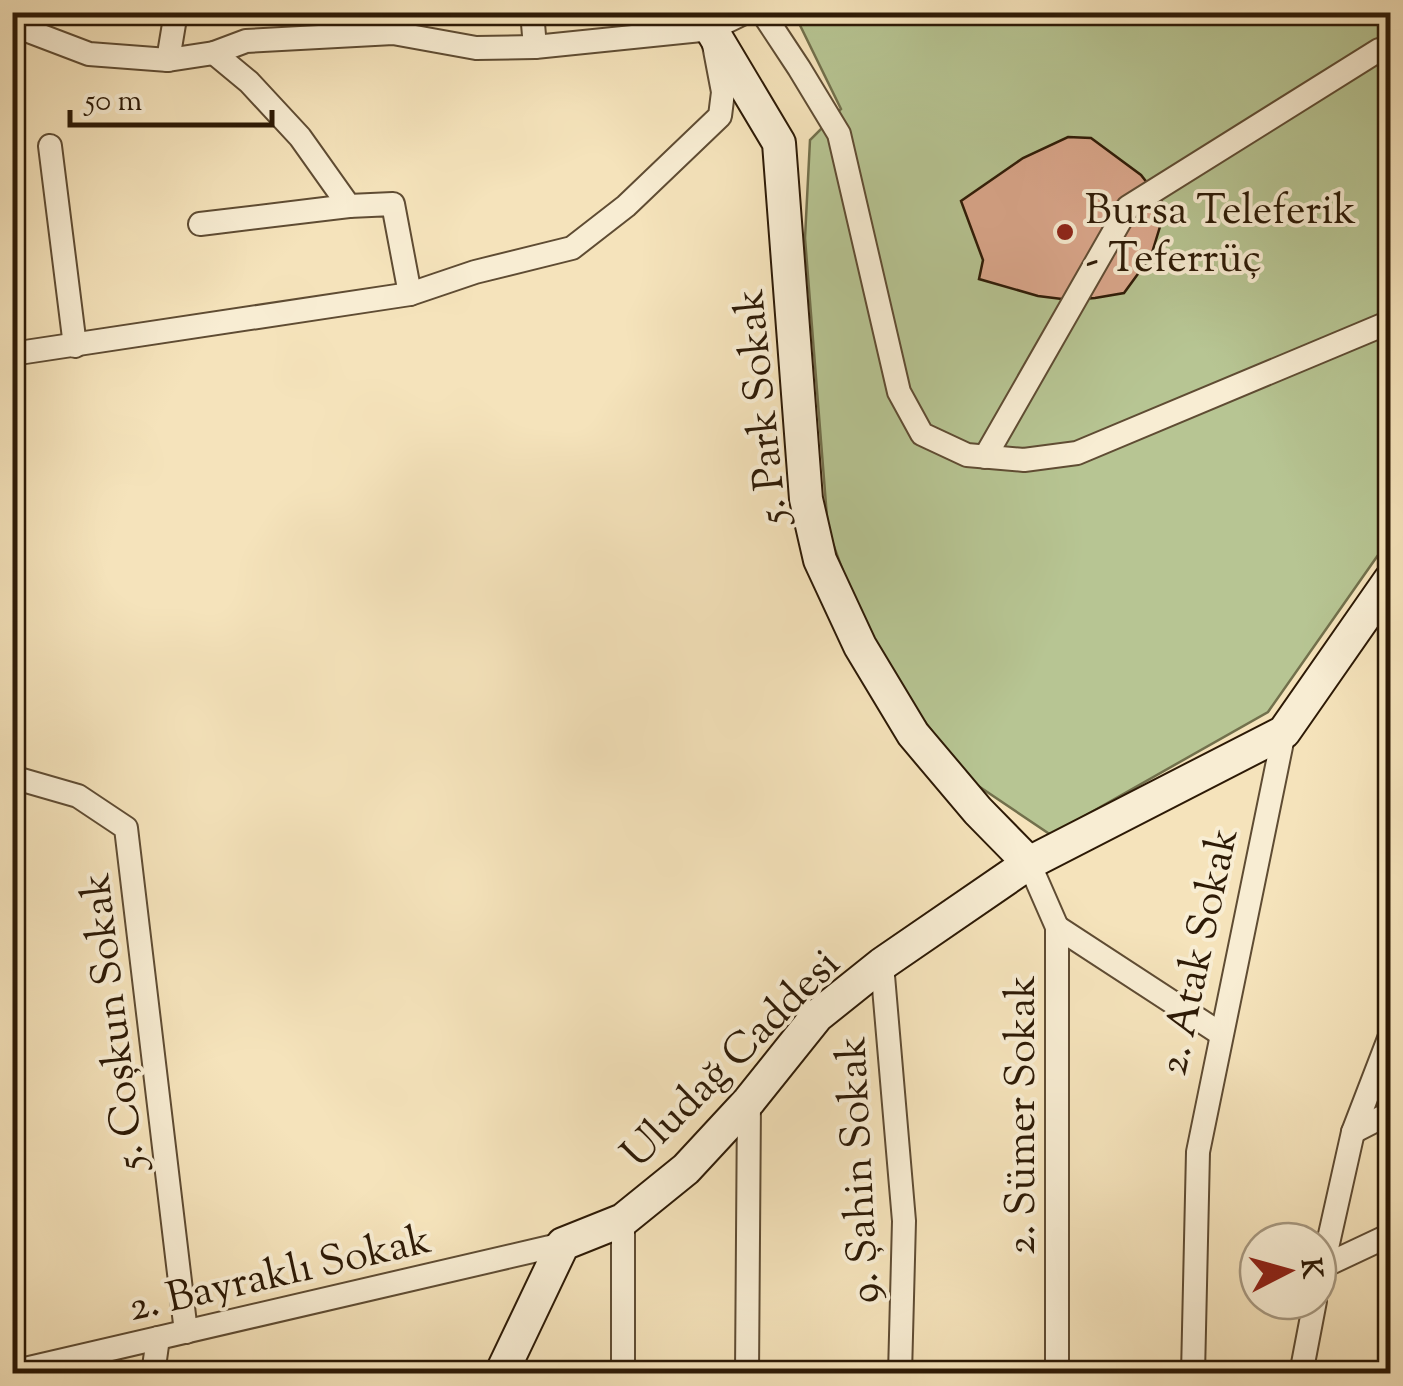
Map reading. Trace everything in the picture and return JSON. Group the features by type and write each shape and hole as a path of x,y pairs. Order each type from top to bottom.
{"main road":[{"name":"5. Park Sokak","path":"710,21 779,142 806,499 820,560 860,646 914,734 978,811 1029,863"},
{"name":"2. Atak Sokak","path":"1284,732 1390,580"},
{"name":"Uludağ Caddesi","path":"563,1244 624,1220 686,1169 749,1101 817,1016 882,964 1029,863 1284,732"},
{"path":"501,1374 563,1244"}],"street":[{"path":"168,60 176,12"},
{"path":"302,38 306,12"},
{"path":"532,12 536,47"},
{"path":"18,27 89,54 168,60 214,52 246,41 392,33 476,48 536,47 746,12"},
{"path":"762,12 839,134 899,392 922,434 967,455 1024,460 1078,452 1390,322"},
{"path":"12,354 410,294 475,272 572,248 626,206 720,116 723,92 710,21"},
{"path":"985,457 1128,207 1379,50 1390,48"},
{"path":"214,52 300,136 350,206"},
{"path":"50,146 76,346"},
{"path":"200,224 393,204 410,294"},
{"name":"2. Atak Sokak","path":"1192,1374 1198,1152 1284,732"},
{"name":"5. Coşkun Sokak","path":"12,778 78,796 126,828 186,1332"},
{"name":"2. Sümer Sokak","path":"1029,863 1056,927 1057,1374"},
{"path":"1056,927 1222,1034"},
{"name":"9. Şahin Sokak","path":"882,964 904,1221 900,1374"},
{"path":"1333,1221 1354,1132 1390,1036"},
{"path":"748,1374 749,1101"},
{"path":"1354,1132 1390,1114"},
{"path":"623,1374 624,1220"},
{"path":"1338,1267 1390,1235"},
{"name":"2. Bayraklı Sokak","path":"12,1372 563,1244"},
{"path":"1302,1374 1312,1321"},
{"path":"153,1374 158,1338"}],"green space":[{"path":"794,13 1390,13 1390,538 1268,712 1051,835 968,779 904,694 859,615 828,530 805,238 810,140 841,109"}],"building":[{"name":"Bursa Teleferik - Teferrüç","path":"1068,137 1091,138 1141,175 1166,207 1151,256 1124,293 1095,298 1038,296 979,279 983,260 961,201 1023,158"}],"place":[{"name":"Bursa Teleferik - Teferrüç","path":"1065,232"}]}
